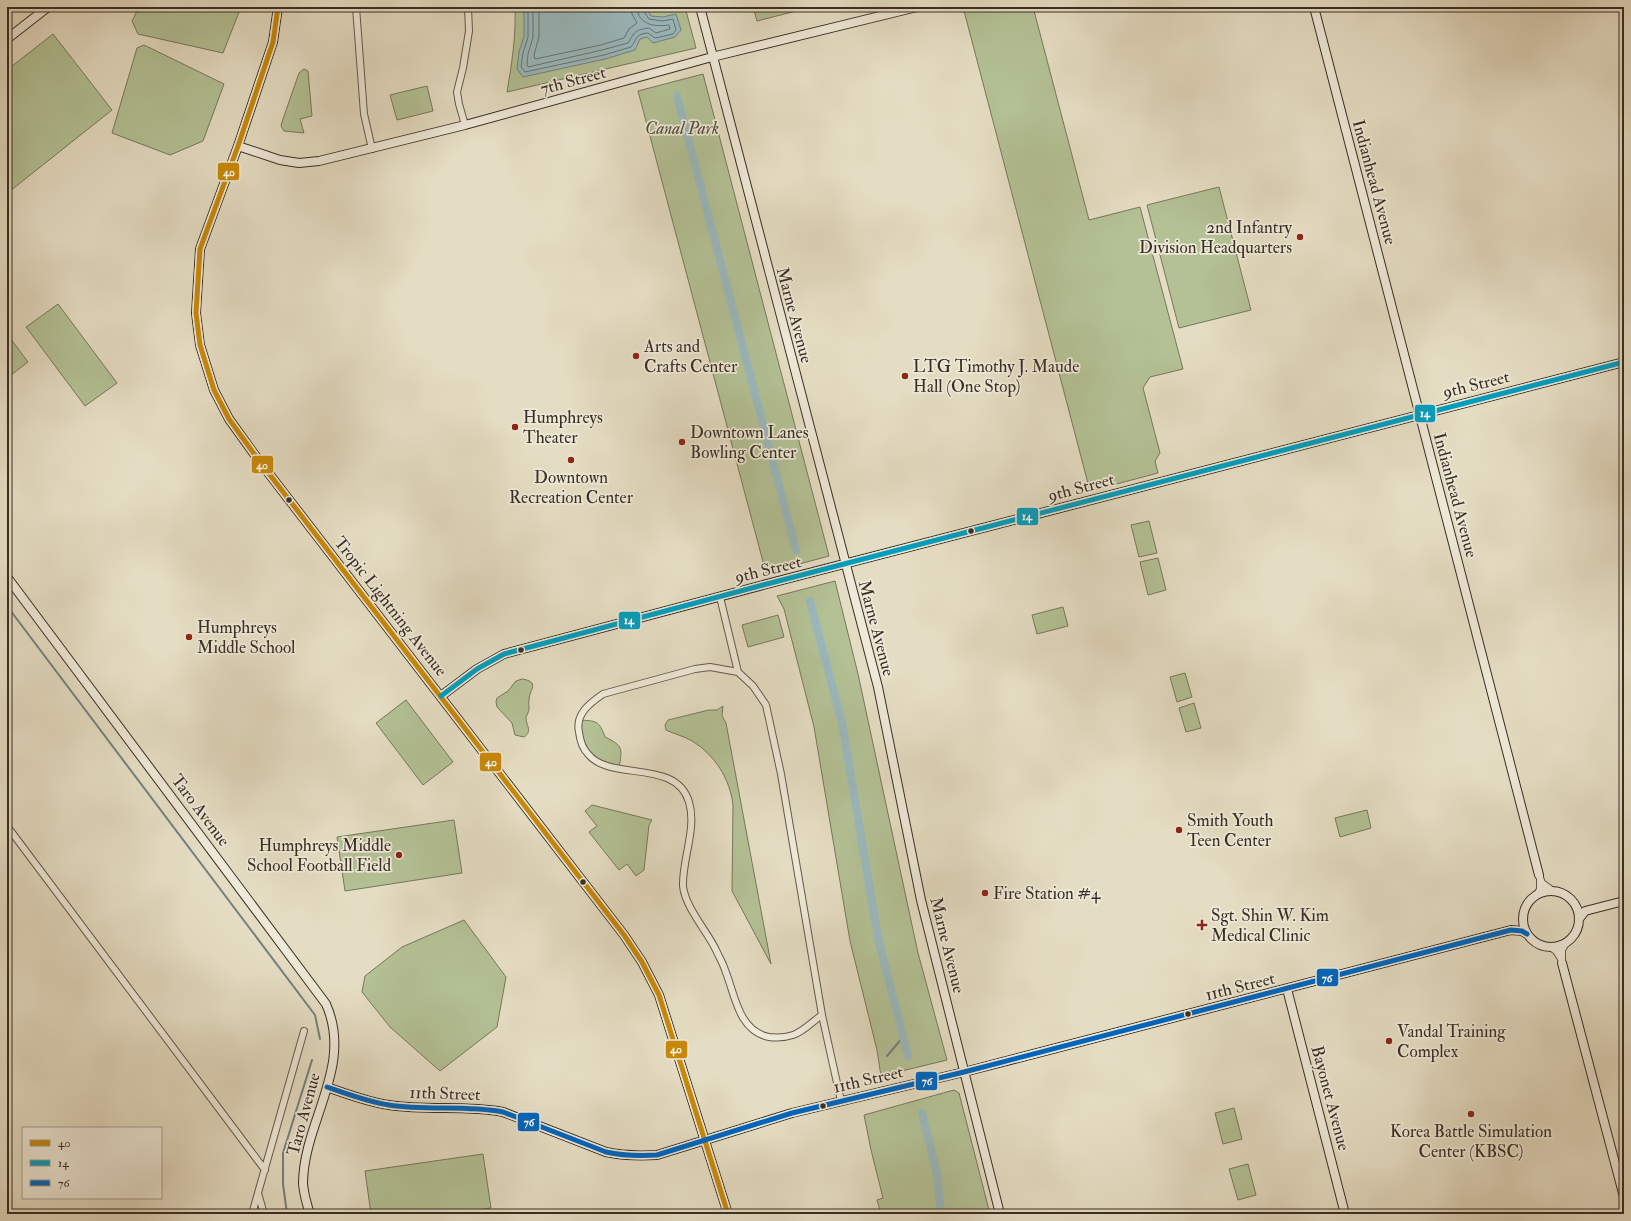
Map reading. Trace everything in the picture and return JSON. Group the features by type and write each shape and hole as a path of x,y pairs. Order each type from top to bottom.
{"street":[{"path":"7,39 48,7"},
{"name":"Tropic Lightning Avenue","path":"278,7 273,42 238,146 200,249 196,313 200,345 214,390 229,419 238,432 441,696 642,962 659,995 706,1139 728,1214"},
{"path":"356,7 363,102 372,149"},
{"path":"465,125 457,92 463,68 469,31 468,7"},
{"name":"Marne Avenue","path":"700,7 878,687 921,900 1000,1214"},
{"name":"7th Street","path":"238,146 280,160 299,163 319,161 465,125 712,57 917,7"},
{"name":"Indianhead Avenue","path":"1314,7 1539,875"},
{"name":"9th Street","path":"441,696 477,669 504,654 1624,362"},
{"name":"Taro Avenue","path":"7,577 326,1004 332,1017 335,1032 335,1045 327,1087 307,1151 304,1169 303,1186 310,1214"},
{"path":"720,597 738,672"},
{"path":"822,1015 794,1035 778,1038 762,1035 752,1029 744,1021 725,969 710,937 686,898 683,886 692,817 690,802 684,791 673,781 662,776 619,768 596,761 588,756 583,748 578,730 579,720 584,710 591,702 603,694 695,669 710,667 738,672 753,686 766,705 781,774 822,1015 841,1101"},
{"path":"7,826 265,1170"},
{"path":"1539,875 1546,887 1567,896 1580,908 1592,909"},
{"path":"1537,895 1540,888 1539,875"},
{"path":"1511,930 1516,927 1523,918 1526,905 1537,895 1544,892 1553,891"},
{"path":"1562,963 1562,950 1566,943 1575,934 1579,919 1585,911 1624,900"},
{"path":"1575,905 1579,919"},
{"path":"1523,918 1527,934"},
{"path":"1511,930 1522,931 1537,944 1550,947 1566,943"},
{"name":"11th Street","path":"327,1087 388,1105 407,1107 487,1109 503,1112 606,1152 621,1155 657,1155 792,1113 964,1072 1511,930"},
{"path":"1550,947 1559,955 1562,963 1624,1197"},
{"name":"Bayonet Avenue","path":"1287,989 1345,1214"},
{"path":"252,1214 304,1031"},
{"path":"258,1193 264,1214"}],"green space":[{"path":"139,7 241,7 223,53 138,34 132,21"},
{"path":"515,7 685,7 696,48 507,92 513,50"},
{"path":"753,7 812,7 757,21"},
{"path":"963,7 1033,7 1089,220 1140,207 1183,369 1150,377 1143,388 1160,453 1155,461 1158,473 1090,491"},
{"path":"53,34 112,110 10,191 7,187 7,70"},
{"path":"144,45 224,84 203,141 170,155 112,133 137,48"},
{"path":"304,69 308,71 312,116 300,119 304,133 284,131 281,126 282,122 299,73"},
{"name":"Canal Park","path":"703,74 829,556 766,573 638,91"},
{"path":"427,86 433,111 397,120 390,95"},
{"path":"1219,187 1251,310 1179,328 1147,205"},
{"path":"58,304 117,383 85,406 26,327"},
{"path":"7,334 28,362 7,378"},
{"path":"1149,521 1157,553 1139,557 1131,525"},
{"path":"1158,558 1166,590 1148,595 1140,562"},
{"path":"835,581 858,674 918,953 947,1060 881,1076 877,1050 850,941 814,727 784,609 777,596"},
{"path":"1063,607 1068,626 1037,634 1032,615"},
{"path":"778,615 784,637 748,647 742,625"},
{"path":"1185,673 1192,697 1177,702 1170,677"},
{"path":"522,679 528,680 533,686 529,699 529,710 526,717 529,730 527,735 524,737 515,735 512,723 497,707 496,702 497,698 508,691 516,681"},
{"path":"406,700 453,762 423,785 376,723"},
{"path":"1194,703 1201,728 1186,732 1179,708"},
{"path":"723,706 722,716 726,723 771,964 732,891 733,805 729,786 720,768 708,753 689,739 666,730 665,725 668,720 709,710 717,710"},
{"path":"579,720 596,722 601,727 605,737 619,746 621,756 619,768 604,765 583,748"},
{"path":"592,805 652,820 649,825 644,870 636,876 627,864 619,870 589,832 597,826 585,811"},
{"path":"1367,810 1371,828 1340,837 1335,818"},
{"name":"Humphreys Middle School Football Field","path":"454,820 462,873 345,891 337,837"},
{"path":"464,920 506,977 497,1027 440,1071 390,1027 362,992 365,976 402,947"},
{"path":"954,1090 959,1093 990,1214 881,1214 877,1200 883,1198 864,1115"},
{"path":"1234,1108 1242,1139 1223,1144 1215,1113"},
{"path":"483,1154 491,1208 447,1214 371,1214 365,1171"},
{"path":"1248,1164 1256,1195 1238,1200 1229,1169"}],"water":[{"path":"524,7 645,7 651,16 663,17 676,14 681,30 675,37 653,43 647,37 640,39 635,50 605,59 523,77 517,69 519,52 524,36"}],"waterway":[{"path":"677,96 796,550"},
{"path":"810,601 842,723 878,938 908,1056"},
{"path":"7,606 315,1015 320,1039"},
{"path":"887,1056 903,1037"},
{"path":"287,1214 283,1184 283,1153 312,1060"},
{"path":"922,1113 937,1174 941,1214"}],"transit line":[{"name":"40","path":"278,7 273,42 238,146 200,249 196,313 200,345 214,390 229,419 260,462 624,935 642,962 659,995 728,1214"},
{"name":"14","path":"441,696 477,669 504,654 763,585 1624,362"},
{"name":"76","path":"327,1087 381,1104 418,1108 474,1109 503,1112 606,1152 644,1156 657,1155 792,1113 964,1072 1511,930 1522,931 1527,934"}],"place":[{"name":"2nd Infantry Division Headquarters","path":"1300,237"},
{"name":"Arts and Crafts Center","path":"636,356"},
{"name":"LTG Timothy J. Maude Hall (One Stop)","path":"905,376"},
{"name":"Humphreys Theater","path":"515,427"},
{"name":"Downtown Lanes Bowling Center","path":"682,442"},
{"name":"Downtown Recreation Center","path":"571,460"},
{"name":"Humphreys Middle School","path":"189,637"},
{"name":"Smith Youth Teen Center","path":"1179,830"},
{"name":"Humphreys Middle School Football Field","path":"399,855"},
{"name":"Fire Station #4","path":"985,893"},
{"name":"Sgt. Shin W. Kim Medical Clinic","path":"1202,925"},
{"name":"Vandal Training Complex","path":"1389,1041"},
{"name":"Korea Battle Simulation Center (KBSC)","path":"1471,1114"}]}
